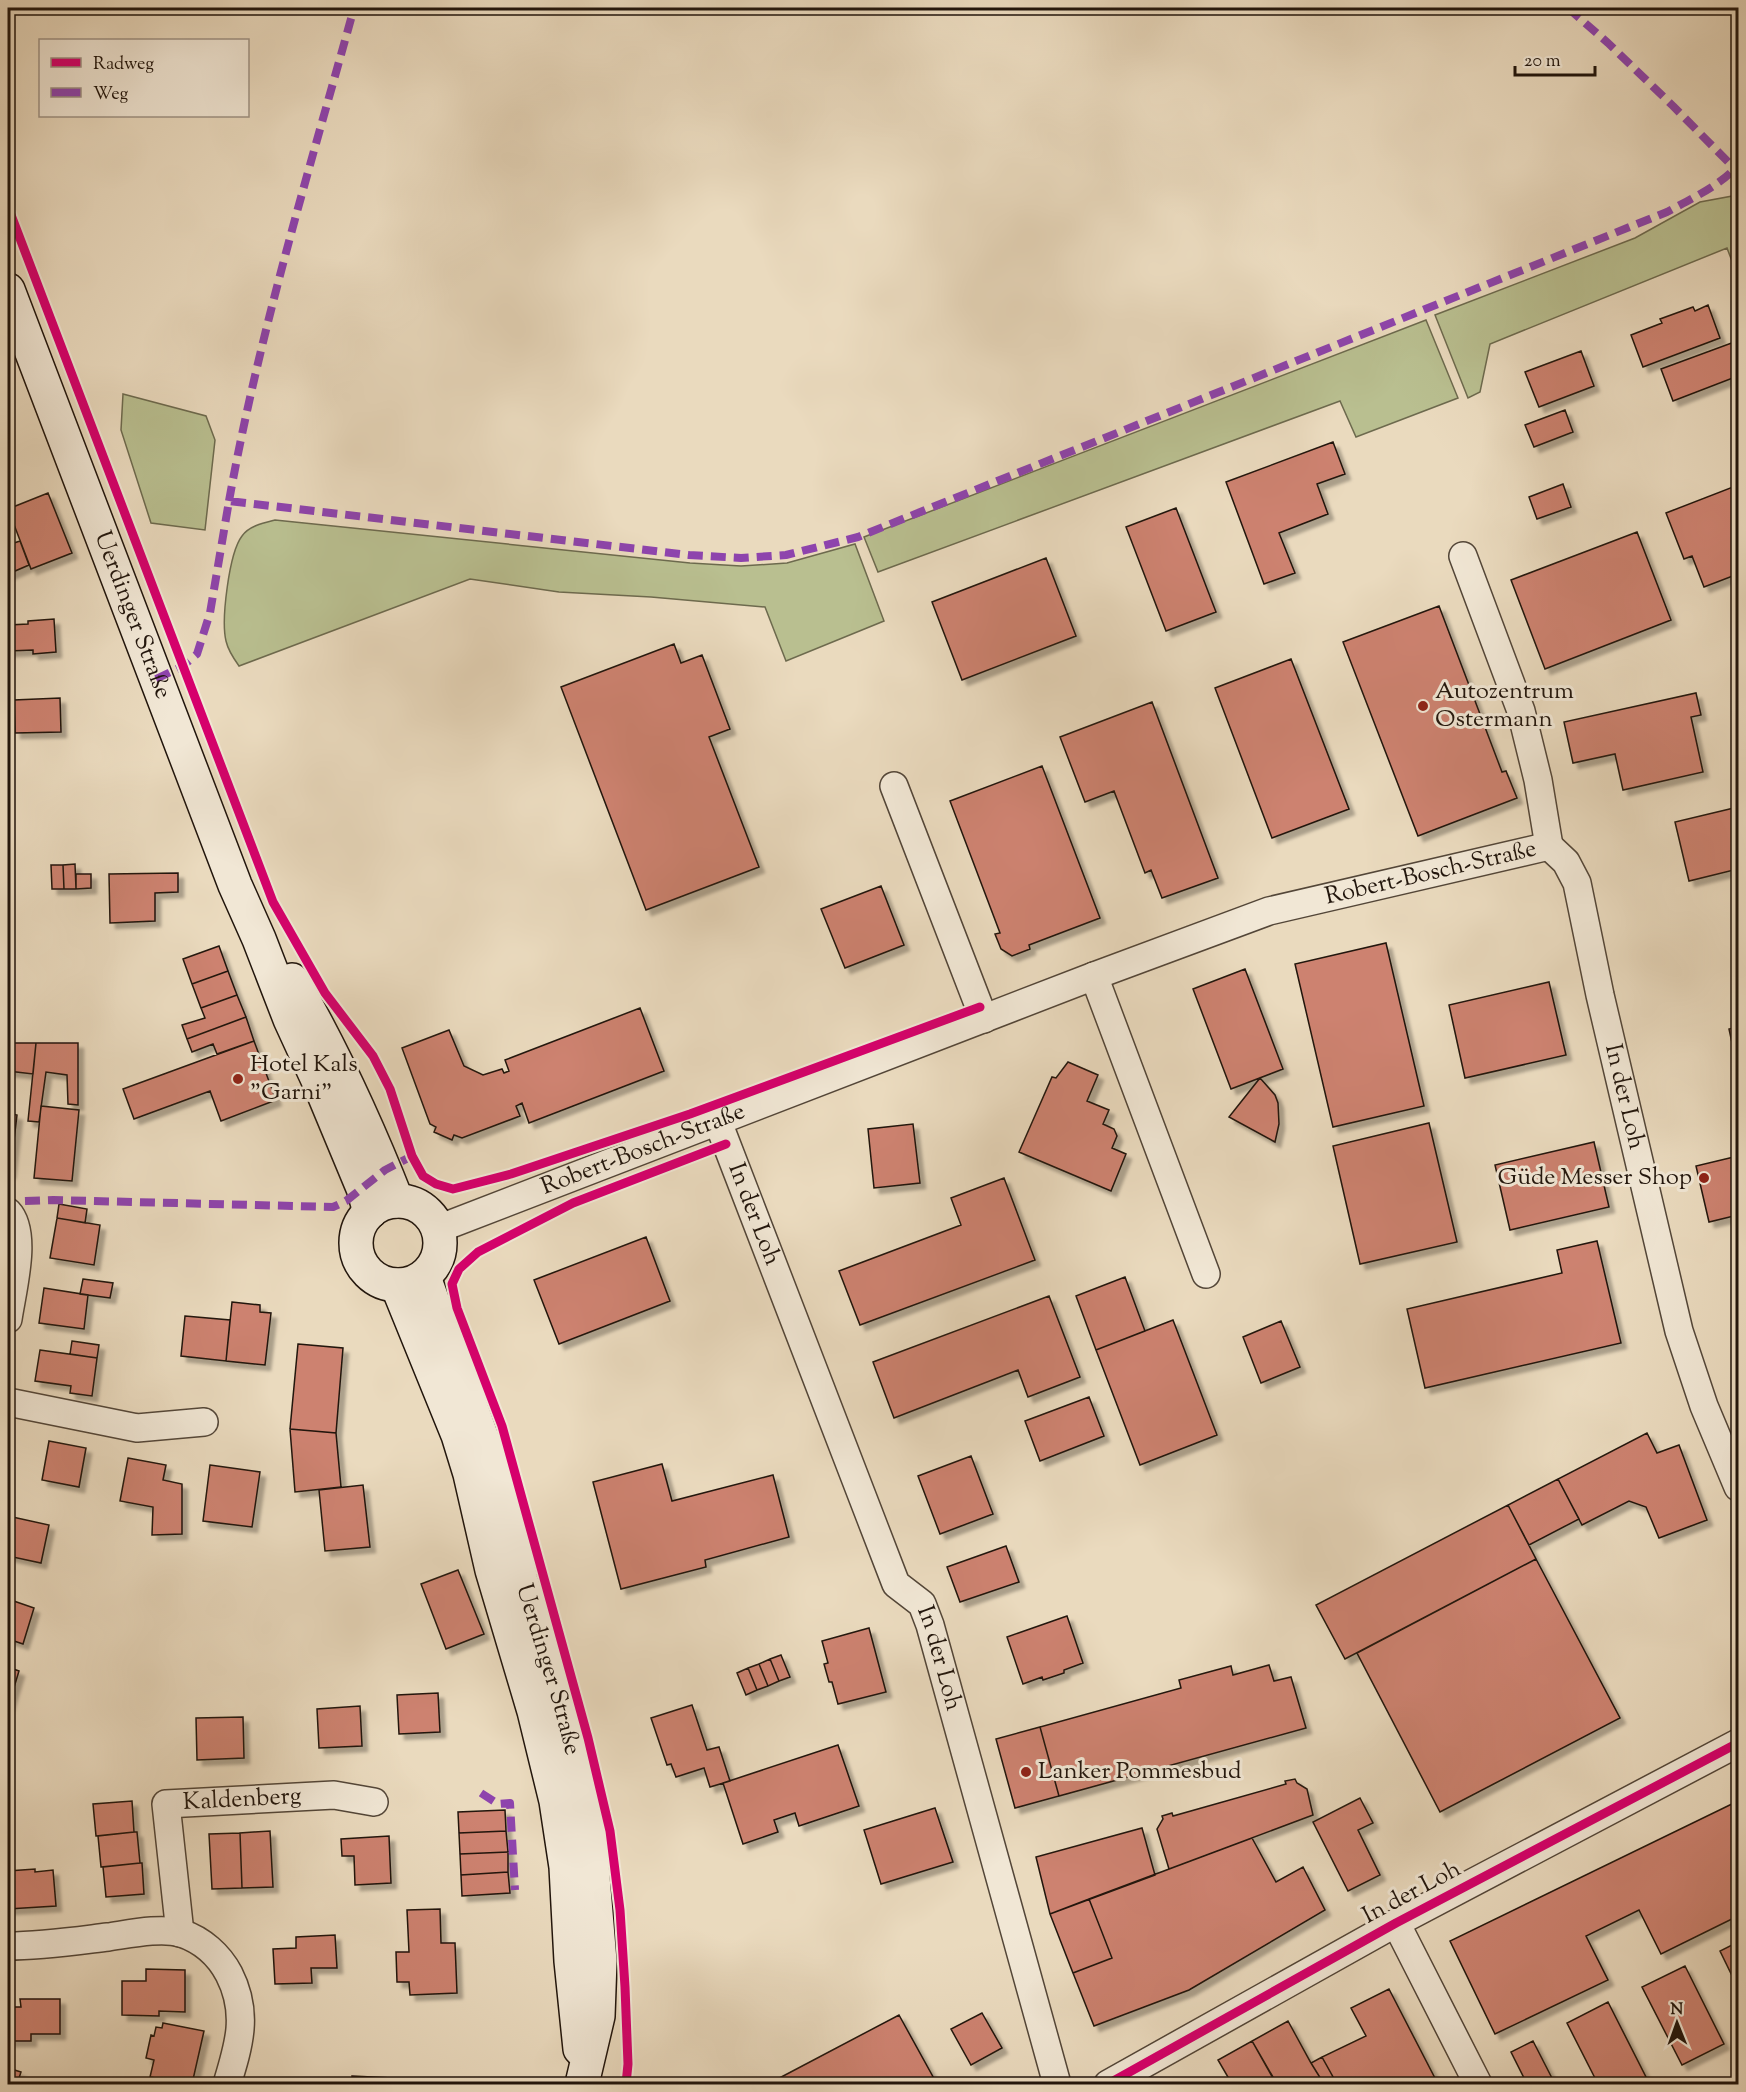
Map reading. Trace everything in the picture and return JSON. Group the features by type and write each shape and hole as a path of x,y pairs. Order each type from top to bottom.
{"street":[{"name":"Uerdinger Straße","path":"8,290 235,885 290,1019 363,1188 384,1206"},
{"name":"Robert-Bosch-Straße","path":"438,1229 984,1018 1269,911 1549,846 1538,780 1521,711 1462,556"},
{"path":"894,786 984,1018"},
{"name":"In der Loh","path":"1549,846 1566,862 1577,883 1600,994 1679,1331 1704,1406 1738,1487"},
{"path":"1094,976 1206,1274"},
{"name":"In der Loh","path":"707,1126 896,1584 922,1604 930,1625 1057,2085"},
{"path":"414,1204 429,1214 438,1229 441,1242 439,1255 433,1268 410,1281 384,1283 365,1269 359,1258 356,1246 357,1234 362,1222 384,1206 414,1204"},
{"path":"8,1212 16,1227 18,1245 8,1318"},
{"name":"Uerdinger Straße","path":"410,1281 470,1474 492,1570 534,1711 556,1801 566,1867 571,1961 582,2080"},
{"path":"8,1402 137,1428 204,1422"},
{"name":"In der Loh","path":"1108,2085 1396,1923 1738,1743"},
{"name":"Kaldenberg","path":"180,1933 166,1804 334,1795 374,1802"},
{"name":"In der Loh","path":"1396,1923 1478,2085"},
{"path":"8,1946 145,1932 180,1933 201,1942 223,1962 237,1989 242,2016 237,2051 227,2085"}],"green space":[{"path":"1738,195 1738,277 1727,248 1490,344 1480,392 1468,398 1435,315 1635,238 1700,202"},
{"path":"1426,320 1458,398 1356,437 1340,401 878,572 864,537"},
{"path":"123,394 206,416 215,440 205,530 151,523 121,430"},
{"path":"275,520 690,563 741,566 787,563 855,544 884,621 786,661 765,607 559,592 470,579 239,666 228,648 225,631 227,587 233,557 242,536 248,530"}],"building":[{"path":"1708,305 1720,338 1643,367 1631,335 1662,323 1660,319 1693,307 1695,311"},
{"path":"1737,341 1738,376 1673,401 1661,369"},
{"path":"1581,351 1594,386 1539,407 1525,372"},
{"path":"1565,410 1573,432 1534,447 1525,425"},
{"path":"1333,442 1345,474 1317,484 1328,514 1279,533 1295,573 1264,584 1226,482"},
{"path":"1563,484 1571,507 1537,519 1529,497"},
{"path":"1738,485 1738,574 1704,587 1692,556 1684,559 1666,513"},
{"path":"48,493 72,553 31,569 8,509"},
{"path":"1176,508 1216,612 1166,631 1126,527"},
{"path":"1637,532 1671,620 1545,669 1511,580"},
{"path":"20,541 29,565 8,574 8,545"},
{"path":"1046,558 1076,636 962,680 932,602"},
{"name":"Autozentrum Ostermann","path":"1439,606 1502,772 1506,771 1517,798 1418,836 1343,642"},
{"path":"54,619 56,652 33,654 33,650 8,651 8,625"},
{"path":"674,644 681,663 702,655 730,729 709,737 759,867 646,910 561,687"},
{"path":"1291,659 1349,809 1272,838 1215,688"},
{"path":"1696,693 1701,715 1691,717 1703,772 1623,790 1615,754 1573,763 1564,722"},
{"path":"60,698 61,732 15,733 14,700"},
{"path":"1152,702 1218,878 1162,898 1151,870 1145,873 1114,791 1085,802 1060,737"},
{"path":"1042,766 1100,918 1029,945 1030,949 1012,956 1001,949 995,934 1000,933 950,801"},
{"path":"1738,807 1738,869 1689,881 1675,822"},
{"path":"75,864 76,889 64,889 63,865"},
{"path":"51,865 63,865 64,889 52,889"},
{"path":"178,873 178,892 155,893 155,921 110,923 109,874"},
{"path":"76,874 91,874 91,888 76,889"},
{"path":"881,886 904,945 845,968 821,909"},
{"path":"1386,943 1424,1106 1333,1127 1295,964"},
{"path":"219,946 228,971 192,984 183,959"},
{"path":"1245,969 1283,1069 1231,1089 1193,989"},
{"path":"228,971 237,995 201,1008 192,984"},
{"path":"1549,982 1566,1055 1465,1078 1449,1005"},
{"path":"237,995 246,1017 187,1039 182,1025 205,1018 201,1008"},
{"path":"640,1008 664,1071 529,1123 522,1103 516,1106 520,1116 462,1138 454,1135 452,1140 434,1132 436,1127 430,1124 402,1048 449,1030 464,1066 483,1075 502,1069 504,1073 509,1071 505,1060"},
{"path":"246,1017 254,1041 217,1054 213,1044 192,1052 187,1039"},
{"path":"1738,1027 1738,1071 1729,1029"},
{"path":"254,1041 276,1100 221,1121 210,1091 134,1119 123,1089"},
{"path":"8,1043 36,1043 33,1074 8,1071"},
{"path":"36,1043 78,1043 78,1105 68,1104 67,1075 46,1072 39,1122 28,1121"},
{"path":"1068,1062 1098,1075 1087,1101 1109,1110 1103,1124 1114,1129 1117,1136 1112,1148 1126,1154 1111,1191 1019,1152 1052,1077 1056,1078"},
{"path":"1260,1078 1275,1095 1278,1103 1279,1124 1275,1142 1229,1117"},
{"path":"41,1106 79,1110 72,1181 34,1178"},
{"path":"8,1113 17,1115 10,1173 8,1173"},
{"path":"1429,1123 1457,1242 1360,1264 1333,1146"},
{"path":"913,1124 920,1183 874,1188 868,1129"},
{"path":"1594,1142 1609,1207 1510,1230 1495,1165"},
{"path":"1738,1156 1738,1215 1709,1222 1696,1166"},
{"path":"1004,1178 1035,1260 860,1325 839,1271 961,1225 951,1198"},
{"path":"59,1204 87,1209 85,1223 57,1218"},
{"path":"57,1218 100,1225 94,1265 50,1258"},
{"path":"646,1237 670,1301 559,1344 534,1280"},
{"path":"1597,1241 1621,1343 1425,1388 1407,1309 1562,1273 1557,1250"},
{"path":"1125,1277 1145,1331 1096,1350 1076,1296"},
{"path":"83,1279 113,1283 110,1298 80,1294"},
{"path":"44,1288 88,1295 84,1329 39,1323"},
{"path":"1049,1296 1080,1377 1028,1397 1018,1370 894,1418 873,1362"},
{"path":"232,1302 260,1305 260,1312 271,1313 265,1365 226,1361"},
{"path":"185,1316 230,1320 226,1361 181,1356"},
{"path":"1173,1320 1217,1435 1140,1465 1096,1350"},
{"path":"1281,1321 1300,1367 1261,1383 1243,1337"},
{"path":"72,1341 99,1345 97,1358 70,1354"},
{"path":"298,1344 343,1348 336,1433 290,1429"},
{"path":"40,1350 97,1358 92,1396 70,1393 71,1386 35,1381"},
{"path":"1089,1397 1104,1436 1040,1461 1025,1421"},
{"path":"290,1429 336,1433 341,1487 295,1492"},
{"path":"1647,1433 1657,1453 1679,1445 1707,1520 1659,1538 1646,1507 1629,1501 1582,1525 1558,1479"},
{"path":"49,1441 86,1448 79,1487 42,1480"},
{"path":"971,1456 993,1514 940,1534 918,1476"},
{"path":"128,1458 166,1465 163,1480 182,1484 182,1534 152,1535 153,1507 120,1501"},
{"path":"662,1464 672,1501 773,1475 789,1537 705,1560 706,1567 621,1589 593,1482"},
{"path":"210,1465 260,1472 252,1527 203,1521"},
{"path":"1558,1479 1579,1519 1529,1545 1508,1505"},
{"path":"363,1485 370,1547 325,1551 319,1490"},
{"path":"1508,1505 1536,1559 1345,1659 1316,1605"},
{"path":"8,1516 49,1525 41,1563 8,1556"},
{"path":"1006,1546 1019,1582 960,1602 947,1567"},
{"path":"1536,1559 1620,1718 1440,1812 1357,1653"},
{"path":"458,1570 484,1634 446,1649 421,1584"},
{"path":"8,1599 34,1608 23,1644 8,1639"},
{"path":"1067,1616 1083,1663 1064,1670 1064,1673 1043,1680 1042,1677 1023,1684 1007,1637"},
{"path":"869,1628 886,1692 838,1704 824,1664 828,1663 822,1641"},
{"path":"781,1655 790,1677 779,1681 770,1659"},
{"path":"770,1659 779,1681 768,1686 759,1664"},
{"path":"759,1664 768,1686 757,1690 748,1668"},
{"path":"1269,1665 1274,1681 1291,1677 1306,1728 1059,1796 1040,1727 1181,1688 1179,1680 1231,1666 1233,1675"},
{"path":"8,1667 19,1671 8,1707"},
{"path":"748,1668 757,1690 746,1695 737,1673"},
{"path":"438,1693 440,1732 399,1734 397,1695"},
{"path":"692,1705 707,1750 719,1747 730,1781 710,1787 704,1768 676,1777 671,1764 667,1765 651,1718"},
{"path":"360,1706 362,1746 319,1748 317,1709"},
{"path":"243,1717 244,1758 197,1760 196,1718"},
{"path":"1040,1727 1059,1796 1015,1808 996,1739"},
{"path":"838,1745 859,1806 799,1826 795,1813 774,1820 778,1832 743,1844 723,1783"},
{"path":"1295,1779 1307,1789 1313,1815 1169,1869 1157,1829 1163,1819 1162,1816 1172,1813 1173,1816 1286,1784 1285,1781"},
{"path":"1360,1798 1373,1823 1358,1830 1380,1875 1348,1891 1313,1822"},
{"path":"132,1801 134,1832 96,1836 93,1804"},
{"path":"1738,1801 1738,1916 1661,1954 1639,1910 1586,1936 1608,1980 1495,2034 1450,1941"},
{"path":"935,1808 953,1862 881,1884 864,1830"},
{"path":"505,1810 506,1831 459,1833 458,1812"},
{"path":"1142,1828 1155,1875 1050,1914 1036,1857"},
{"path":"270,1831 273,1887 242,1888 240,1833"},
{"path":"506,1831 508,1852 460,1854 459,1833"},
{"path":"137,1832 140,1863 101,1867 98,1836"},
{"path":"240,1833 242,1888 212,1889 209,1834"},
{"path":"389,1836 391,1883 355,1885 354,1856 342,1856 341,1839"},
{"path":"1252,1838 1276,1882 1303,1867 1325,1910 1189,1990 1094,2026 1073,1973 1112,1958 1089,1899"},
{"path":"508,1852 508,1872 461,1875 460,1854"},
{"path":"142,1863 144,1894 106,1897 103,1867"},
{"path":"35,1869 35,1872 53,1870 56,1906 8,1909 8,1871"},
{"path":"508,1872 510,1893 462,1896 461,1875"},
{"path":"1089,1899 1112,1958 1073,1973 1050,1914"},
{"path":"440,1909 441,1943 455,1943 457,1993 410,1995 409,1982 397,1982 396,1952 409,1952 407,1910"},
{"path":"335,1935 337,1968 311,1968 312,1983 275,1984 273,1949 296,1948 296,1937"},
{"path":"1738,1942 1738,1988 1720,1951"},
{"path":"1685,1966 1724,2044 1682,2065 1642,1987"},
{"path":"146,1969 185,1970 185,2012 159,2011 159,2016 122,2015 122,1981 146,1981"},
{"path":"1389,1989 1438,2084 1337,2084 1322,2057 1366,2036 1351,2008"},
{"path":"20,1999 60,1999 60,2034 31,2034 31,2041 8,2041 8,2007 21,2007"},
{"path":"1608,2002 1647,2079 1637,2084 1598,2084 1567,2023"},
{"path":"982,2013 1002,2048 971,2065 951,2029"},
{"path":"899,2015 937,2084 768,2084"},
{"path":"1288,2021 1324,2084 1277,2084 1252,2041"},
{"path":"163,2023 204,2031 192,2084 150,2077 154,2060 146,2058 151,2035 154,2036 156,2027 162,2028"},
{"path":"1252,2041 1274,2080 1267,2084 1232,2084 1218,2060"},
{"path":"1533,2041 1555,2084 1527,2084 1511,2052"},
{"path":"1322,2057 1337,2084 1324,2084 1311,2063"},
{"path":"8,2068 21,2072 17,2084 8,2084"},
{"path":"352,2076 392,2078 392,2084 352,2084"},
{"path":"314,2078 314,2084 276,2084 276,2079"}],"marked path":[{"path":"229,501 270,315 354,8"},
{"path":"1568,8 1608,43 1738,172"},
{"path":"156,679 183,666 197,654 210,613 229,501 689,555 741,558 786,555 858,537 1667,212 1725,178 1738,164"},
{"path":"25,1201 333,1207 346,1201 385,1170 412,1156"},
{"path":"481,1793 498,1804 510,1803 515,1890"}],"cycle path":[{"path":"8,207 273,902 325,993 373,1056 390,1089 412,1156 423,1176 436,1184 453,1189 511,1174 690,1114 980,1007"},
{"path":"626,2084 628,2064 625,1987 620,1910 610,1831 588,1738 502,1426 457,1308 452,1284 459,1269 478,1252 573,1203 726,1144"},
{"path":"1108,2084 1396,1923 1738,1743"}],"place":[{"name":"Autozentrum Ostermann","path":"1423,706"},
{"name":"Hotel Kals \"Garni\"","path":"238,1079"},
{"name":"Güde Messer Shop","path":"1704,1178"},
{"name":"Lanker Pommesbud","path":"1026,1772"}]}
